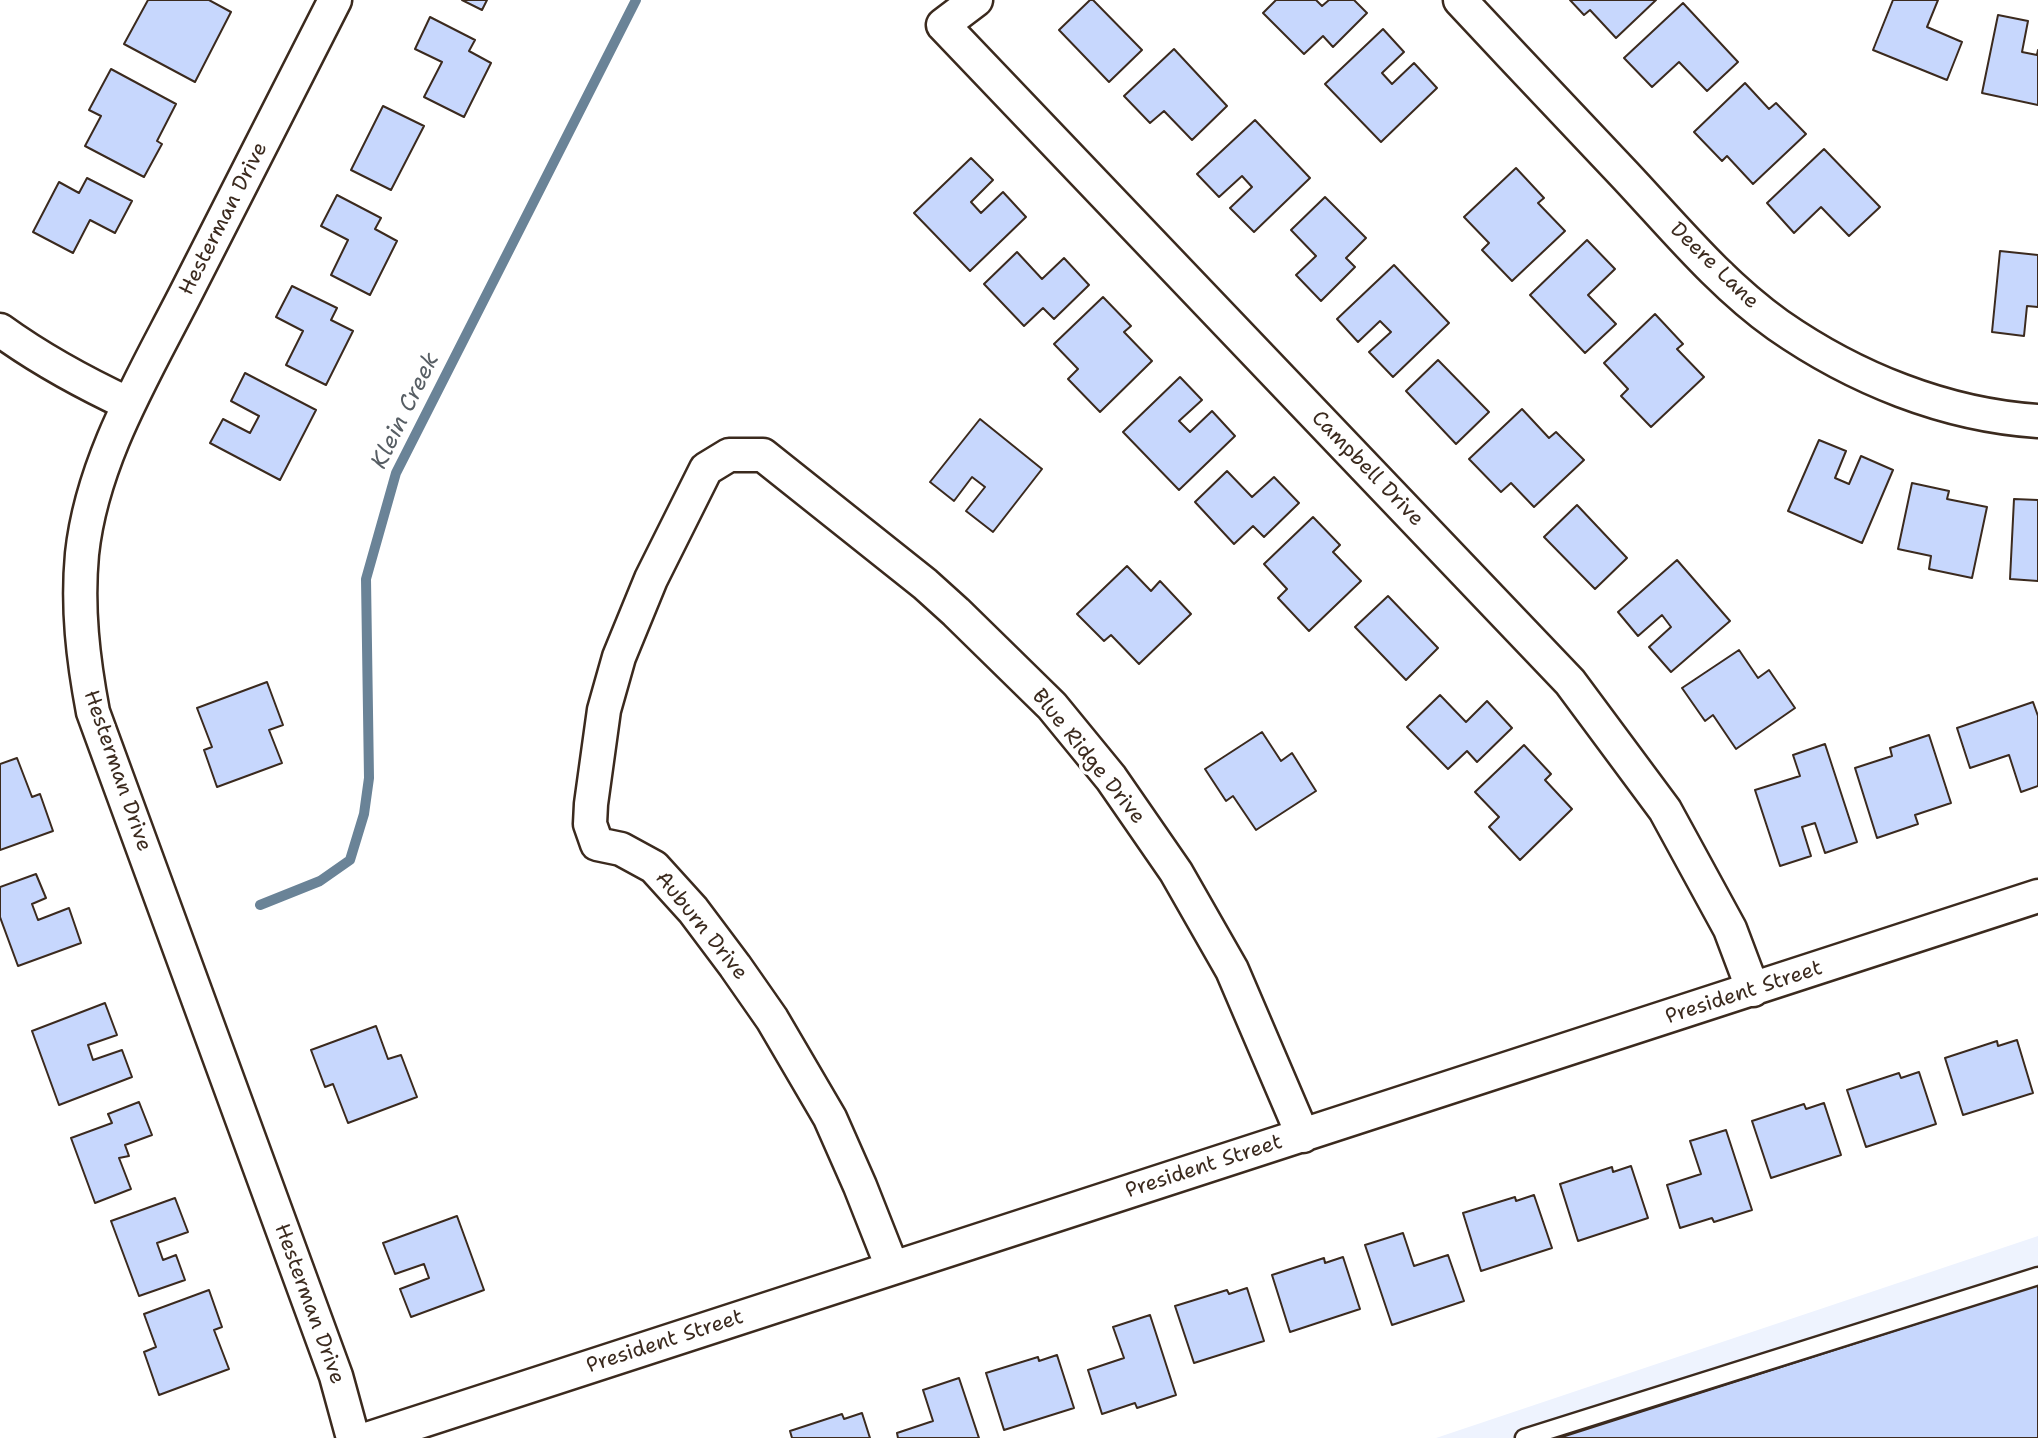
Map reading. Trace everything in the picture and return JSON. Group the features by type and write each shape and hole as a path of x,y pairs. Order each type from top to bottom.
{"street":[{"name":"Hesterman Drive","path":"335,0 129,404 93,496 82,552 79,618 83,660 93,712 336,1376 353,1438"},
{"name":"Campbell Drive","path":"976,0 943,25 1570,681 1665,810 1730,929 1752,990"},
{"name":"Deere Lane","path":"1460,0 1708,263 1778,324 1844,366 1929,401 1980,413 2038,421"},
{"path":"0,330 89,385 129,404"},
{"name":"Blue Ridge Drive","path":"729,455 763,455 925,584 1052,706 1111,778 1176,872 1232,970 1303,1136"},
{"name":"Auburn Drive","path":"729,455 706,469 651,579 619,657 604,710 590,824 597,844 621,849 654,867 693,910 772,1019 830,1118 860,1185 892,1268"},
{"name":"President Street","path":"370,1438 2038,896"}],"lane":[{"path":"1524,1438 2038,1276"}],"shaded area":[{"path":"2038,1236 2038,1438 1436,1438"}],"building":[{"path":"148,0 209,0 231,12 195,82 124,44"},
{"path":"462,0 487,0 482,10"},
{"path":"1090,0 1142,50 1109,82 1059,30"},
{"path":"1276,0 1316,0 1322,6 1329,0 1354,0 1367,13 1333,47 1323,36 1304,54 1263,13"},
{"path":"1570,0 1656,0 1616,38 1590,10 1584,15"},
{"path":"1893,0 1938,0 1927,27 1962,42 1947,80 1873,50"},
{"path":"1683,3 1738,62 1707,91 1679,62 1652,87 1624,58"},
{"path":"1998,15 2028,21 2022,52 2037,55 2038,50 2038,105 1982,93"},
{"path":"430,17 475,40 469,51 491,63 464,117 424,97 442,62 415,49"},
{"path":"1383,29 1404,52 1382,73 1392,84 1414,63 1437,88 1381,142 1325,84"},
{"path":"1174,49 1227,106 1192,140 1164,111 1150,123 1124,96"},
{"path":"111,69 176,104 157,141 162,144 144,177 85,146 101,116 89,110"},
{"path":"1745,83 1769,109 1776,103 1806,134 1753,184 1727,156 1722,161 1694,132"},
{"path":"383,106 424,126 391,190 351,170"},
{"path":"1255,120 1310,178 1254,232 1230,208 1252,187 1242,176 1219,197 1197,174"},
{"path":"1824,149 1880,207 1849,236 1821,207 1794,233 1767,203"},
{"path":"971,158 993,180 971,202 981,213 1003,192 1026,217 970,271 914,213"},
{"path":"1516,168 1544,198 1538,203 1565,231 1512,281 1482,250 1489,243 1464,217"},
{"path":"87,178 132,201 115,233 90,220 73,253 33,232 59,182 79,193"},
{"path":"337,195 381,218 375,229 397,241 370,295 331,275 348,240 321,226"},
{"path":"1325,197 1366,238 1346,258 1355,267 1321,301 1296,275 1316,256 1291,230"},
{"path":"1587,240 1615,269 1588,295 1616,324 1585,353 1530,295"},
{"path":"2000,251 2038,255 2038,307 2027,306 2024,336 1992,332"},
{"path":"1017,252 1042,279 1064,258 1089,285 1054,319 1043,308 1024,326 984,284"},
{"path":"1394,265 1449,323 1393,377 1369,352 1391,332 1380,321 1358,342 1337,319"},
{"path":"292,286 337,308 331,320 353,331 326,385 286,365 303,331 276,317"},
{"path":"1103,297 1131,326 1124,332 1152,361 1100,412 1068,379 1078,369 1054,344"},
{"path":"1655,314 1683,344 1677,349 1704,377 1651,427 1621,396 1628,389 1604,363"},
{"path":"1438,360 1489,412 1456,444 1406,391"},
{"path":"245,373 316,410 280,480 210,443 223,419 250,433 259,416 231,401"},
{"path":"1180,377 1202,400 1179,421 1190,432 1212,411 1235,436 1179,490 1123,432"},
{"path":"1522,409 1549,438 1556,432 1584,460 1534,507 1511,483 1501,492 1469,459"},
{"path":"980,419 1042,469 993,532 966,511 985,487 972,477 954,501 930,482"},
{"path":"1819,440 1846,451 1835,478 1849,484 1861,456 1893,470 1862,543 1788,511"},
{"path":"1227,471 1252,497 1274,477 1299,503 1264,537 1253,526 1234,544 1195,502"},
{"path":"1912,483 1949,491 1947,499 1987,507 1972,578 1929,569 1931,556 1898,549"},
{"path":"2014,499 2038,500 2038,581 2010,579"},
{"path":"1577,505 1627,558 1595,589 1544,537"},
{"path":"1313,517 1340,545 1333,552 1361,581 1309,631 1278,598 1287,589 1264,564"},
{"path":"1677,560 1730,621 1671,672 1649,647 1671,627 1662,615 1638,636 1618,612"},
{"path":"1127,566 1151,591 1160,581 1191,614 1139,664 1111,635 1104,641 1077,614"},
{"path":"1388,596 1438,648 1406,680 1355,627"},
{"path":"1739,650 1758,678 1769,670 1795,708 1736,749 1713,715 1705,721 1682,688"},
{"path":"267,682 283,725 269,730 282,763 217,787 204,750 212,747 197,708"},
{"path":"1440,695 1466,722 1487,701 1512,728 1477,762 1467,751 1448,769 1407,727"},
{"path":"2033,702 2038,716 2038,786 2021,792 2009,755 1970,768 1957,728"},
{"path":"1262,732 1281,761 1292,753 1316,791 1256,830 1233,796 1226,801 1205,769"},
{"path":"1929,735 1951,803 1915,815 1918,824 1877,838 1855,768 1892,756 1890,748"},
{"path":"1825,744 1857,842 1825,853 1815,823 1802,827 1811,856 1780,866 1755,790 1800,776 1793,755"},
{"path":"1524,745 1551,774 1545,780 1572,809 1520,860 1489,827 1499,817 1475,792"},
{"path":"17,758 32,797 40,794 53,831 0,850 0,764"},
{"path":"36,874 46,898 32,904 38,920 69,908 81,943 18,966 0,917 0,887"},
{"path":"105,1003 117,1035 88,1045 93,1060 122,1050 132,1077 59,1105 32,1031"},
{"path":"376,1026 388,1059 401,1055 417,1097 348,1123 333,1084 325,1087 311,1050"},
{"path":"2017,1040 2033,1093 1963,1115 1945,1058 1997,1041 1998,1046"},
{"path":"1919,1072 1936,1124 1866,1147 1847,1090 1899,1073 1901,1078"},
{"path":"139,1102 152,1135 125,1145 129,1156 119,1158 131,1189 95,1203 71,1138 112,1123 108,1114"},
{"path":"1824,1103 1841,1155 1771,1178 1752,1121 1804,1104 1806,1109"},
{"path":"1726,1130 1752,1210 1714,1222 1712,1218 1680,1228 1667,1185 1701,1174 1690,1141"},
{"path":"1631,1166 1648,1218 1578,1241 1560,1184 1612,1167 1613,1172"},
{"path":"1534,1195 1552,1248 1481,1271 1463,1213 1515,1197 1516,1201"},
{"path":"175,1198 188,1232 157,1243 163,1260 176,1255 185,1280 139,1296 111,1221"},
{"path":"457,1216 484,1290 411,1317 400,1289 429,1278 424,1264 395,1274 383,1243"},
{"path":"1403,1233 1414,1266 1448,1255 1464,1301 1392,1325 1365,1245"},
{"path":"1343,1257 1360,1309 1290,1332 1272,1275 1324,1258 1325,1263"},
{"path":"2038,1285 2038,1438 1559,1438"},
{"path":"1247,1288 1264,1341 1194,1363 1175,1306 1227,1290 1229,1294"},
{"path":"209,1290 222,1327 214,1330 229,1369 159,1395 144,1352 156,1347 144,1314"},
{"path":"1150,1315 1176,1395 1137,1408 1135,1403 1102,1414 1088,1370 1124,1358 1113,1327"},
{"path":"1057,1355 1074,1408 1004,1430 986,1373 1038,1357 1039,1361"},
{"path":"959,1378 979,1438 898,1438 897,1433 933,1421 923,1390"},
{"path":"862,1413 870,1438 792,1438 790,1431 842,1414 844,1419"}],"waterway":[{"name":"Klein Creek","path":"260,905 320,881 350,860 364,814 369,778 366,579 396,473 636,0"}]}
